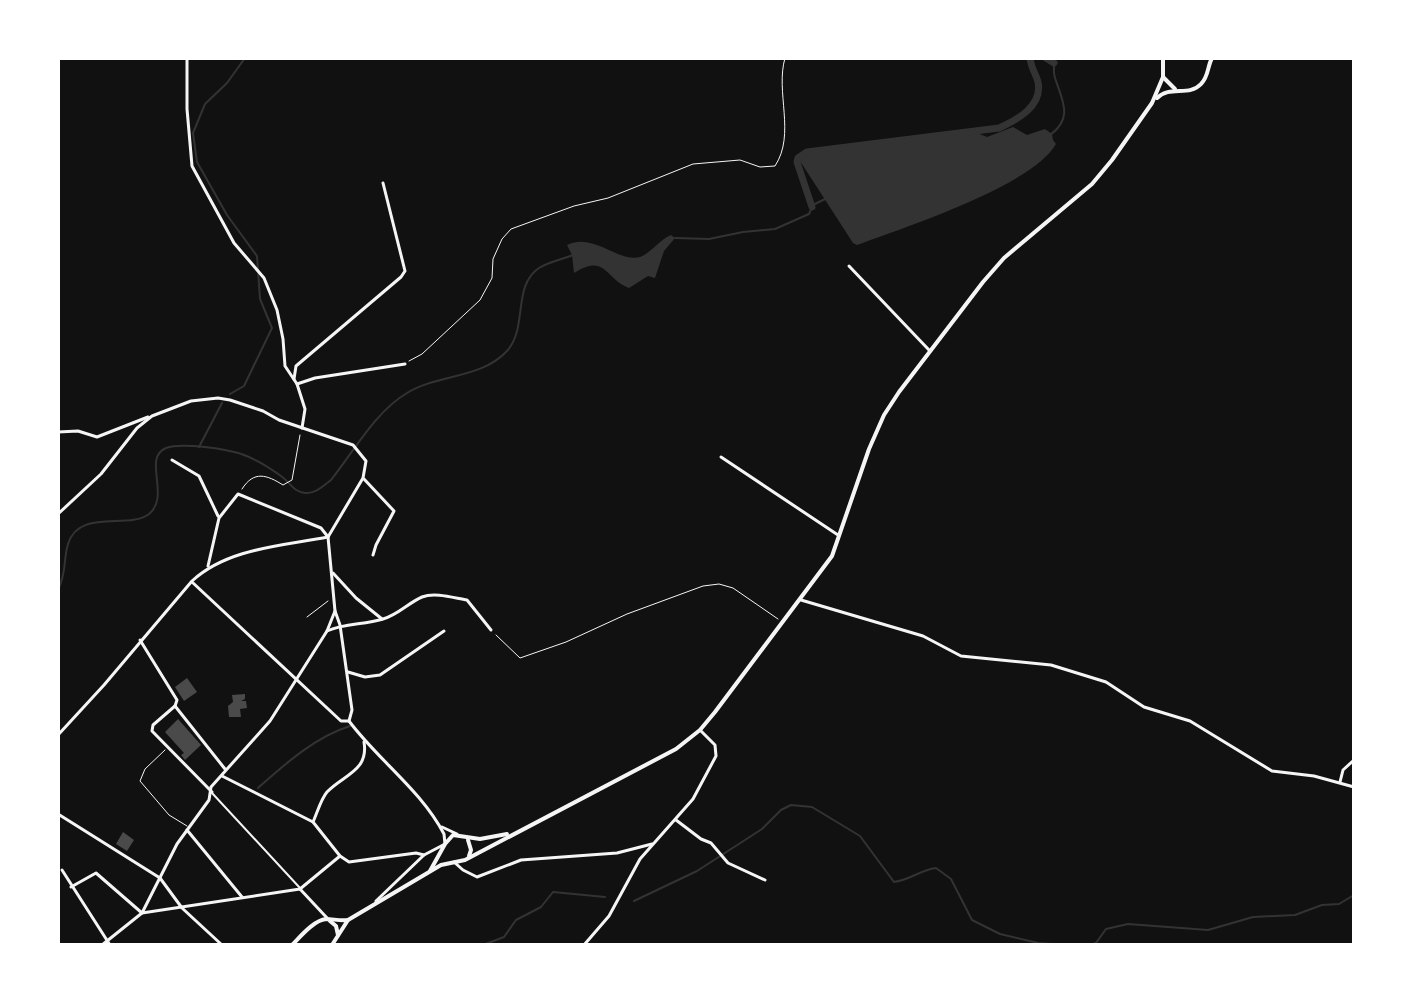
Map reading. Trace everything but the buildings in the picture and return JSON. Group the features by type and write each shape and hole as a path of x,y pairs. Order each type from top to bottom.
{"main road":[{"path":"1163,58 1163,77 1179,91"},
{"path":"1152,103 1168,90 1186,91 1200,85 1207,74 1209,60"},
{"path":"292,945 319,922 348,920 428,873 465,860 676,749 700,730 832,556 884,415 1004,258 1092,184 1137,128 1163,77"},
{"path":"428,873 449,837 499,837 519,830"},
{"path":"467,838 471,845 469,856"},
{"path":"444,846 448,859 454,862"},
{"path":"328,919 336,926 338,935"},
{"path":"333,945 348,920"}],"street":[{"path":"187,58 192,166 234,243 264,278 277,310 285,366 295,381 305,409 302,428"},
{"path":"295,381 296,366 405,271 383,183"},
{"path":"849,266 930,351"},
{"path":"295,381 405,364"},
{"path":"58,432 78,431 97,437 191,401 218,398 263,411 353,445 366,461 363,478 328,537 251,552 208,566 58,735"},
{"path":"58,514 101,474 137,428 152,416"},
{"path":"721,457 840,537"},
{"path":"172,460 199,476 219,518"},
{"path":"363,478 394,511 373,555"},
{"path":"208,566 219,518 238,494 321,528 328,537 335,611 348,672 352,710 349,721"},
{"path":"332,571 356,598 382,619"},
{"path":"192,581 341,721 349,721"},
{"path":"327,631 340,625 382,619 423,597 440,596 467,600 491,630"},
{"path":"801,600 923,636 961,656 1051,665 1106,682 1144,707 1190,721 1272,771 1354,787"},
{"path":"102,945 109,943 142,913 188,828 212,792 211,787 270,721 327,631 335,611"},
{"path":"348,672 365,677 380,675 444,631"},
{"path":"140,640 177,700 175,706 151,728 328,919"},
{"path":"175,706 226,770"},
{"path":"349,721 363,740 390,765 444,834 444,846 424,855 371,906"},
{"path":"584,945 609,916 640,859 693,799 716,756 715,745 700,730"},
{"path":"313,822 327,793 362,763 363,740"},
{"path":"1340,782 1343,770 1354,760"},
{"path":"222,775 313,822 340,856 357,863 416,853 424,855"},
{"path":"58,814 160,878 182,908 222,945"},
{"path":"676,820 711,843 728,863 765,880"},
{"path":"439,825 460,835"},
{"path":"188,828 242,897"},
{"path":"454,862 477,877 521,860 617,853 652,844"},
{"path":"71,887 96,873 142,913 300,889 340,856"},
{"path":"62,870 109,943"}],"lane":[{"path":"168,747 145,769 140,781 169,815 188,828"}],"path":[{"path":"405,364 422,354 480,300 492,278 493,259 502,239 511,229 574,206 608,198 693,164 740,160 760,167 775,166 781,157 785,109 781,71 785,58"},
{"path":"238,494 246,482 259,475 267,475 283,485 292,480 302,428"},
{"path":"491,630 520,658 566,642 627,614 703,586 719,584 733,588 783,623"},
{"path":"307,617 334,598"}],"shaded area":[{"path":"1013,127 1027,135 1045,129 1052,134 1056,144 1043,160 995,190 857,245 800,161 809,153 977,133 987,137"},
{"path":"671,235 675,238 664,251 655,278 648,276 629,288 599,266 585,267 574,273 572,255 567,245 587,242 632,258 648,253"}],"waterway":[{"path":"230,394 244,386 272,328 260,299 257,256 227,215 197,162 193,133 205,104 227,83 245,58"},
{"path":"812,207 798,158 807,152 999,128 1021,116 1037,98 1038,82 1030,58"},
{"path":"1046,58 1054,63"},
{"path":"1050,135 1064,115 1063,101 1054,76 1055,58"},
{"path":"675,238 709,239 775,229 809,214 813,205 825,199"},
{"path":"58,590 68,544 82,526 149,514 158,498 156,460 166,448 193,446 237,453 268,467 297,490 305,493 316,491 331,480 375,421 395,401 432,382 485,367 507,351 517,331 523,296 531,276 539,268 573,255"},
{"path":"199,447 222,403"},
{"path":"258,788 313,744 350,726"},
{"path":"634,901 697,871 762,829 781,810 791,805 812,807 860,836 894,882 936,868 951,879 972,920 1000,934 1038,943 1065,945"},
{"path":"483,945 504,937 516,920 541,907 553,892 605,897"},
{"path":"1090,945 1096,943 1106,929 1128,924 1208,930 1253,917 1295,915 1322,905 1339,904 1354,895"}]}
